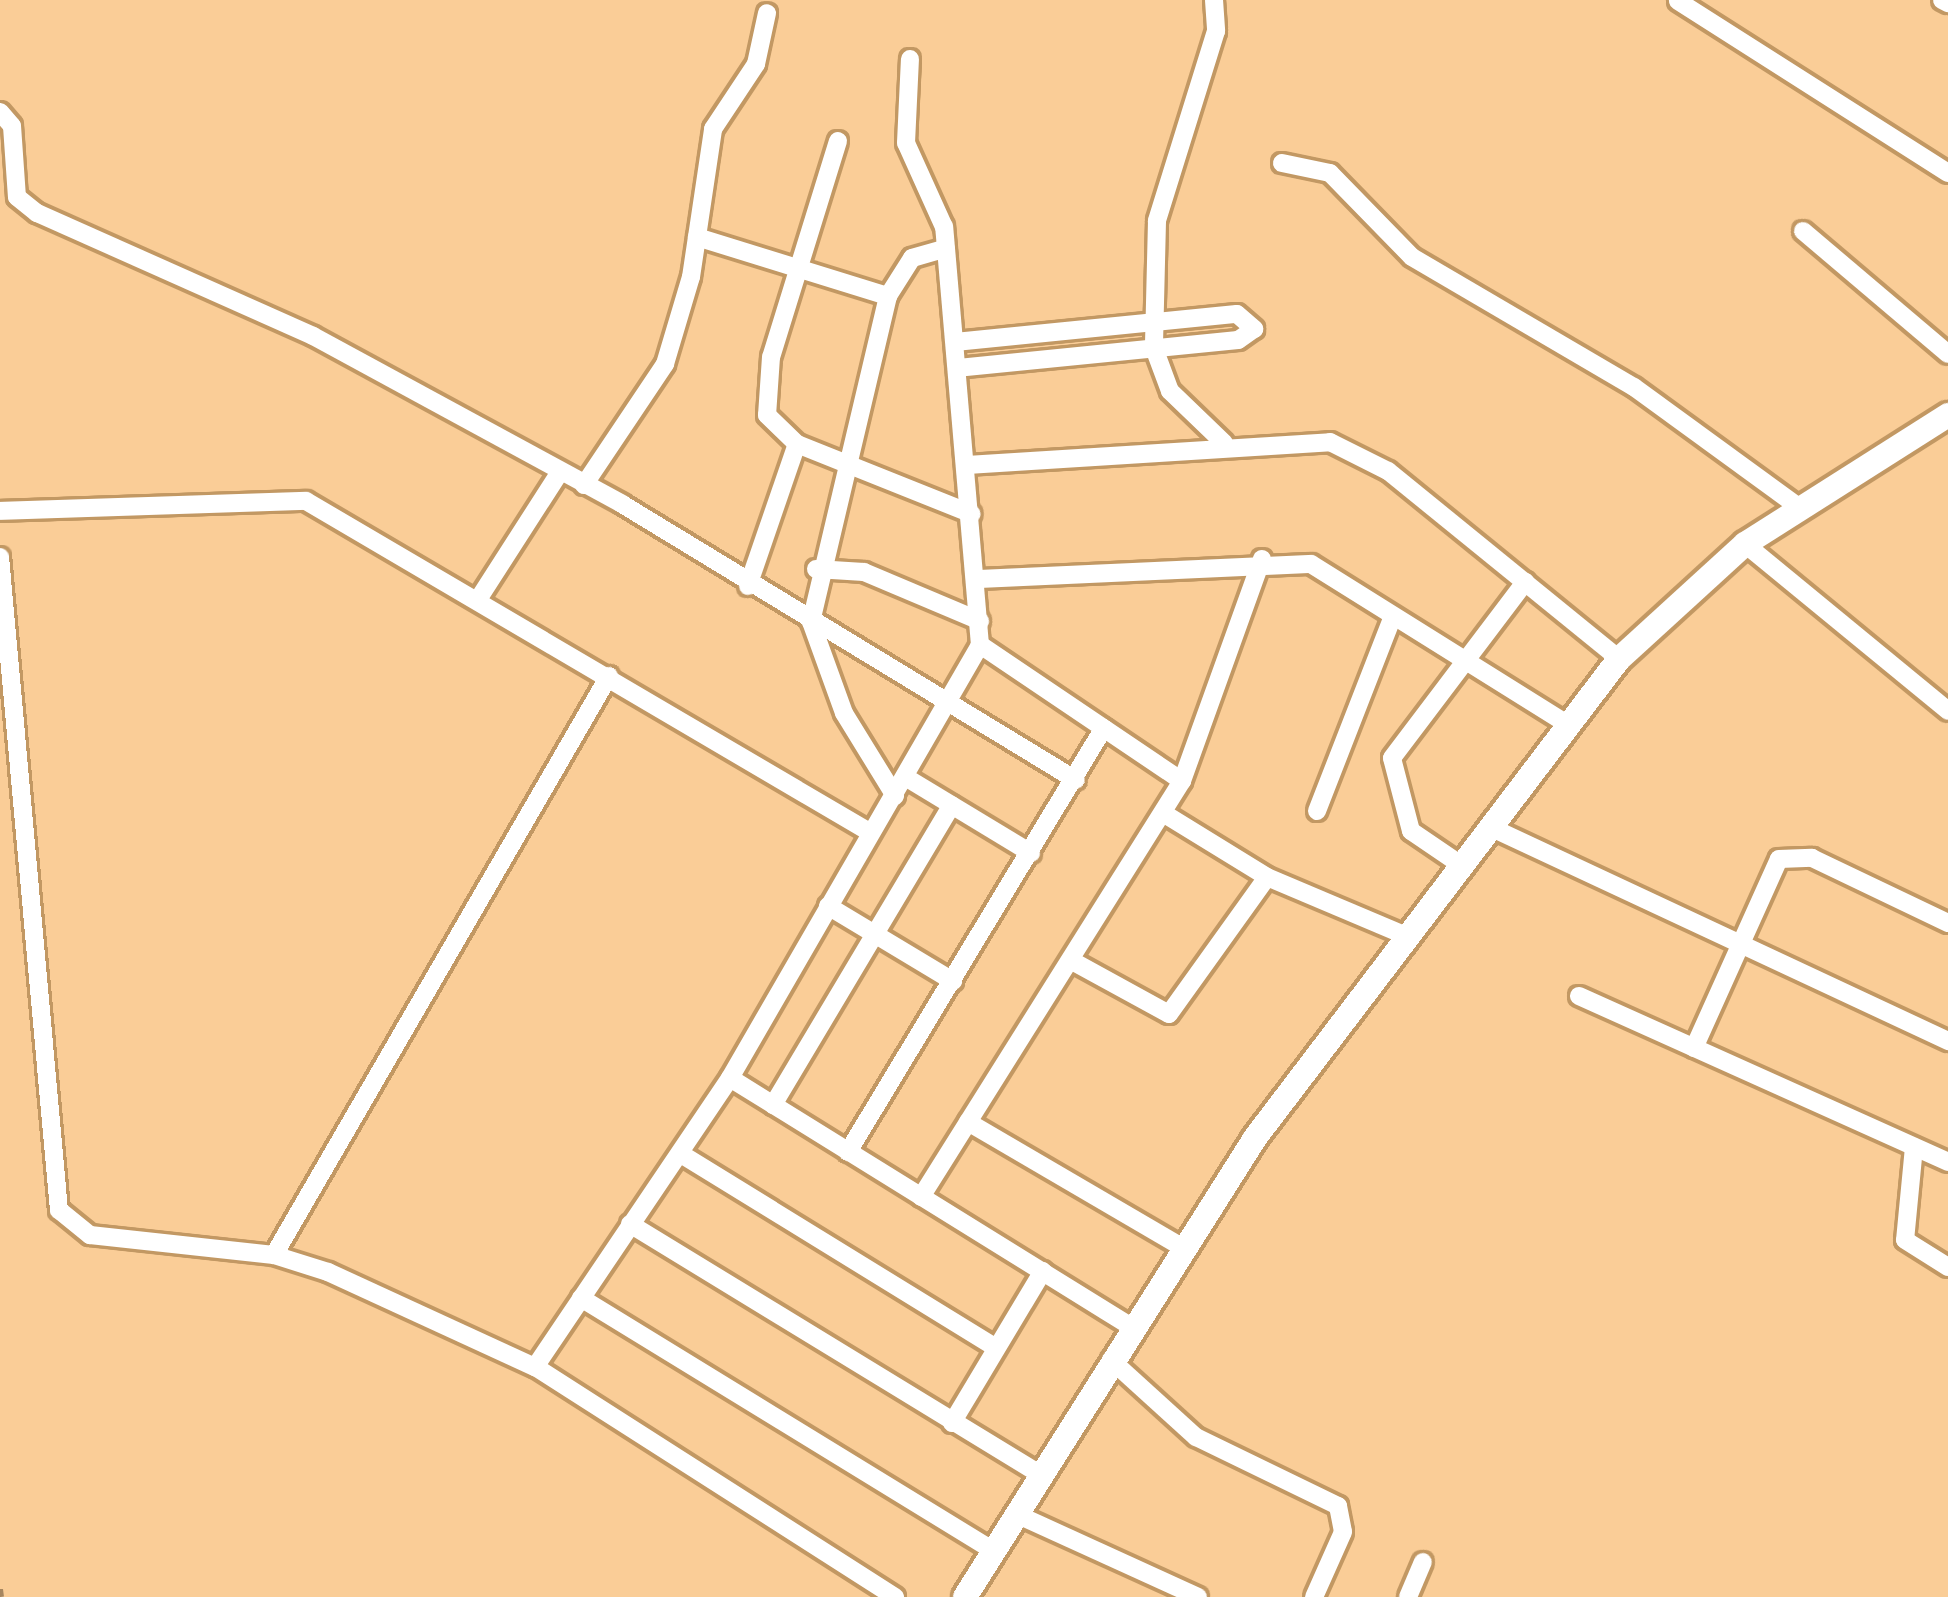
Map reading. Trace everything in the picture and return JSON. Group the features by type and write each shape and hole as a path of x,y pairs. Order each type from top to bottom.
{"street":[{"path":"1214,0 1216,31 1157,220 1154,348 1170,392 1224,443"},
{"path":"1678,1 1948,173"},
{"path":"584,484 665,364 697,237 712,129 756,64 767,13"},
{"path":"535,1367 730,1078 871,833 954,703 980,645 946,248 906,143 910,59"},
{"path":"0,112 12,127 17,197 37,213 313,336 584,484 1076,780"},
{"path":"838,141 764,390 767,415 796,444 972,514"},
{"path":"1282,163 1330,173 1412,257 1634,387 1797,506"},
{"path":"1803,231 1948,354"},
{"path":"697,237 888,296"},
{"path":"895,796 844,713 811,622 816,569 888,296 912,259 946,248"},
{"path":"955,342 1247,314 1254,328 1248,338 958,368"},
{"path":"965,1597 1182,1247 1619,659 1745,544 1797,506 1948,415"},
{"path":"968,465 1224,443 1360,452 1619,659"},
{"path":"748,586 796,444"},
{"path":"479,598 560,472"},
{"path":"0,511 306,501 479,598 871,833"},
{"path":"1745,544 1948,711"},
{"path":"0,557 59,1210 111,1240 274,1255 535,1367 895,1597"},
{"path":"977,579 1262,559 1311,564 1458,664 1568,724"},
{"path":"921,1196 1074,962 1182,782 1262,559"},
{"path":"816,569 864,572 980,621"},
{"path":"1464,867 1411,831 1390,773 1399,741 1525,582"},
{"path":"1317,811 1392,619"},
{"path":"980,645 1182,782"},
{"path":"274,1255 609,676"},
{"path":"848,1151 1104,728"},
{"path":"907,778 1031,853"},
{"path":"773,1105 952,805"},
{"path":"1163,813 1267,877 1409,937"},
{"path":"1490,827 1733,946 1948,1041"},
{"path":"1694,1048 1768,870 1796,855 1948,923"},
{"path":"1074,962 1169,1014 1267,877"},
{"path":"828,906 952,981"},
{"path":"1579,996 1948,1162"},
{"path":"730,1078 1130,1326"},
{"path":"968,1122 1182,1247"},
{"path":"1914,1147 1905,1240 1948,1267"},
{"path":"681,1154 995,1347"},
{"path":"630,1224 1040,1474"},
{"path":"952,1423 1043,1271"},
{"path":"581,1298 993,1550"},
{"path":"1111,1360 1196,1437 1338,1507 1343,1532 1314,1597"},
{"path":"1016,1514 1198,1597"},
{"path":"1408,1597 1423,1562"}],"railway":[{"path":"0,1589 1,1597"}]}
